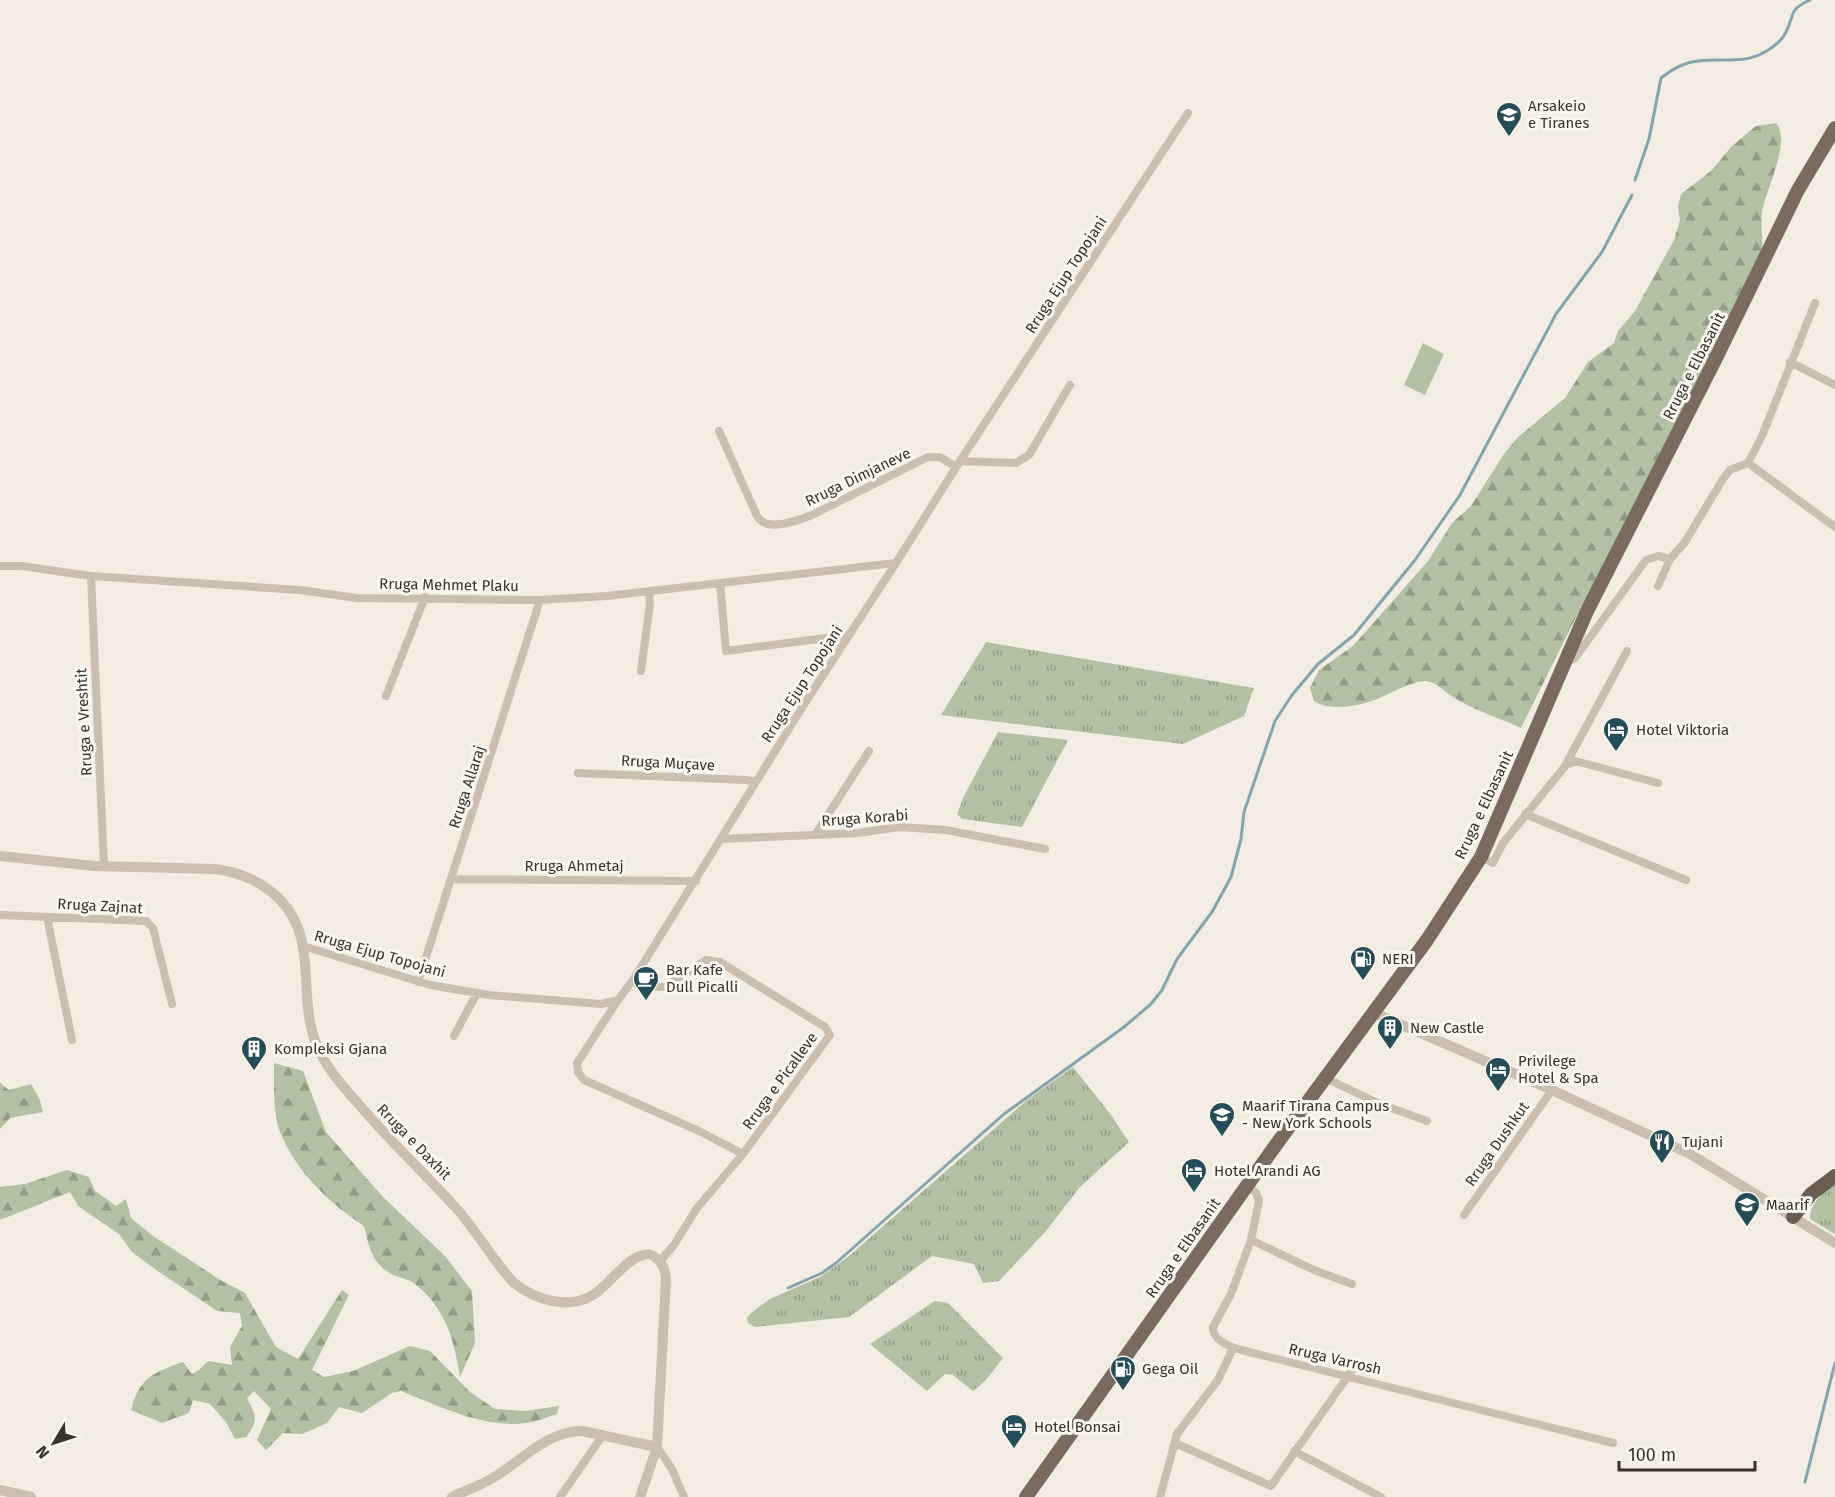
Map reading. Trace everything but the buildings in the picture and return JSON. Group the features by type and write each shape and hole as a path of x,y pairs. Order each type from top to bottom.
{"highway":[{"path":"1796,1219 1811,1194 1835,1178"}],"main road":[{"name":"Rruga e Elbasanit","path":"1026,1497 1247,1184 1438,923 1481,857 1587,611 1715,360 1798,190 1835,128"}],"street":[{"name":"Rruga Ejup Topojani","path":"303,946 418,982 477,993 601,1004 618,1000 696,881 756,782 958,464 1188,113"},
{"path":"1658,586 1670,559 1685,543 1713,494 1730,470 1748,464 1762,436 1815,303"},
{"path":"1790,362 1835,385"},
{"path":"958,464 1016,463 1023,460 1029,455 1070,385"},
{"name":"Rruga Dimjaneve","path":"719,431 757,516 763,524 768,525 795,521 812,515 928,457 940,457 958,464"},
{"path":"1748,464 1835,527"},
{"path":"1564,663 1575,658 1646,560 1658,556 1670,559"},
{"name":"Rruga Mehmet Plaku","path":"0,566 91,576 300,590 357,598 540,600 648,592 896,563"},
{"name":"Rruga e Vreshtit","path":"91,576 104,866"},
{"path":"720,583 726,651 849,635"},
{"path":"641,671 650,603 648,592"},
{"path":"386,696 424,597"},
{"name":"Rruga Allaraj","path":"418,982 540,600"},
{"path":"1481,857 1493,863 1503,843 1566,765 1627,651"},
{"path":"815,835 869,752"},
{"path":"1566,765 1581,763 1658,783"},
{"name":"Rruga Muçave","path":"578,773 756,782"},
{"path":"1525,814 1686,880"},
{"name":"Rruga Korabi","path":"721,839 858,833 899,827 946,830 1045,849"},
{"name":"Rruga e Daxhit","path":"0,856 104,866 215,869 247,876 271,891 296,926 303,946 310,1028 325,1061 342,1086 375,1124 466,1220 514,1283 523,1290 544,1299 557,1302 575,1301 584,1299 601,1289 637,1257 649,1254 660,1261"},
{"name":"Rruga Ahmetaj","path":"452,879 696,881"},
{"name":"Rruga Zajnat","path":"0,915 146,921 153,928 172,1004"},
{"path":"47,917 72,1040"},
{"name":"Rruga e Picalleve","path":"633,980 665,987 706,960 713,960 720,962 829,1031 829,1038 744,1154 698,1208 674,1245 660,1261"},
{"path":"454,1036 477,993"},
{"path":"618,1000 577,1063 578,1072 584,1080 690,1127 744,1154"},
{"path":"1374,1013 1552,1090 1690,1154 1835,1243"},
{"path":"1325,1078 1380,1104 1427,1121"},
{"name":"Rruga Dushkut","path":"1464,1215 1552,1090"},
{"name":"Rruga Varrosh","path":"1247,1184 1256,1193 1259,1201 1251,1240 1231,1294 1212,1329 1215,1336 1233,1348 1613,1443"},
{"path":"1251,1240 1314,1270 1352,1284"},
{"path":"640,1497 657,1447 666,1279 660,1261"},
{"path":"1160,1497 1178,1434 1218,1380 1233,1348"},
{"path":"1175,1443 1271,1486 1357,1363"},
{"path":"452,1497 491,1479 560,1434 582,1431 657,1447 672,1469 684,1497"},
{"path":"560,1497 603,1435"},
{"path":"1294,1451 1381,1497"},
{"path":"0,1490 31,1497"}],"green space":[{"path":"1776,123 1780,131 1781,142 1762,213 1760,259 1645,493 1582,605 1521,728 1469,706 1429,681 1413,683 1377,699 1354,706 1328,706 1314,701 1310,688 1319,670 1353,646 1428,561 1452,523 1471,506 1504,454 1517,438 1565,398 1588,362 1614,343 1618,331 1635,311 1674,240 1680,220 1678,207 1681,194 1711,171 1732,146 1756,126"},
{"path":"1423,343 1444,354 1425,395 1404,385"},
{"path":"986,642 1254,688 1244,716 1183,744 941,715"},
{"path":"998,732 1068,740 1022,827 962,819 957,814"},
{"path":"274,1063 303,1071 326,1132 382,1196 445,1256 472,1291 475,1343 460,1377 447,1326 434,1303 415,1284 393,1275 379,1264 372,1253 364,1226 326,1196 303,1172 294,1158 277,1122"},
{"path":"1073,1067 1129,1142 1080,1187 1046,1231 999,1281 983,1283 974,1264 932,1256 849,1317 755,1327 748,1323 747,1318 752,1312 770,1299 822,1276 849,1256 1027,1100"},
{"path":"0,1083 9,1090 31,1084 40,1100 43,1112 10,1118 0,1129"},
{"path":"67,1170 89,1177 95,1191 116,1206 126,1199 131,1218 153,1236 222,1281 245,1293 276,1347 298,1359 342,1290 349,1295 312,1370 324,1377 353,1371 410,1346 430,1351 470,1392 495,1409 525,1411 559,1406 557,1414 526,1423 495,1423 462,1415 401,1391 392,1393 362,1413 339,1407 327,1423 302,1434 283,1433 266,1450 257,1440 271,1409 254,1391 247,1398 255,1418 253,1427 246,1437 235,1439 226,1422 210,1404 193,1400 189,1413 162,1423 131,1410 143,1383 164,1369 183,1362 192,1374 208,1361 232,1365 230,1347 242,1326 240,1313 217,1311 155,1269 132,1252 119,1234 78,1206 70,1192 0,1220 0,1187 25,1184"},
{"path":"1835,1184 1835,1234 1810,1219 1815,1203"},
{"path":"935,1301 948,1303 1003,1358 986,1380 973,1391 953,1375 945,1374 927,1391 870,1344"}],"waterway":[{"path":"1635,180 1649,139 1661,78 1688,63 1706,60 1739,60 1763,53 1782,38 1795,10 1810,0"},
{"path":"788,1288 822,1273 836,1263 1004,1114 1124,1027 1151,1004 1162,990 1177,959 1212,912 1231,877 1241,839 1244,812 1275,721 1292,695 1318,664 1354,635 1415,560 1460,495 1556,314 1602,252 1632,195"},
{"path":"1805,1482 1835,1363"}],"place":[{"name":"Arsakeio e Tiranes","path":"1509,138"},
{"name":"Hotel Viktoria","path":"1616,753"},
{"name":"NERI","path":"1363,982"},
{"name":"Bar Kafe Dull Picalli","path":"646,1002"},
{"name":"New Castle","path":"1390,1051"},
{"name":"Kompleksi Gjana","path":"254,1072"},
{"name":"Privilege Hotel & Spa","path":"1498,1093"},
{"name":"Maarif Tirana Campus - New York Schools","path":"1222,1138"},
{"name":"Tujani","path":"1662,1165"},
{"name":"Hotel Arandi AG","path":"1194,1194"},
{"name":"Maarif","path":"1747,1228"},
{"name":"Gega Oil","path":"1123,1392"},
{"name":"Hotel Bonsai","path":"1014,1450"}]}
